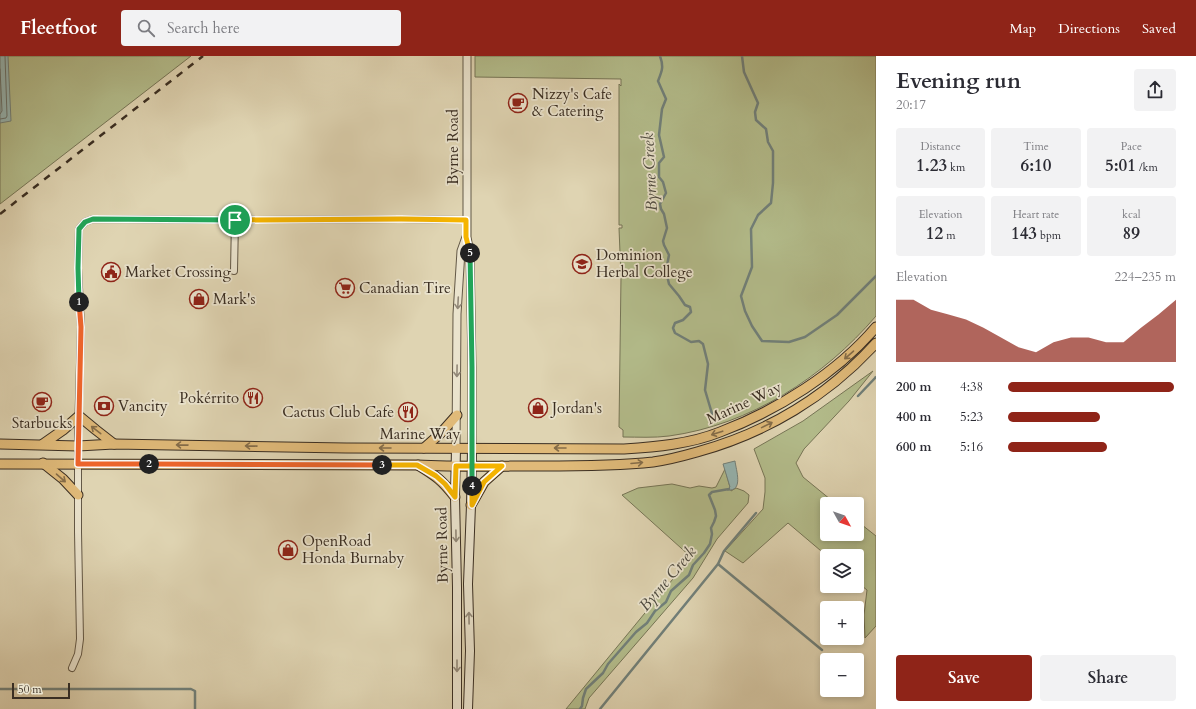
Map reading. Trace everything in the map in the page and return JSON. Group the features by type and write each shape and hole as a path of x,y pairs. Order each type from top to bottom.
{"main road":[{"name":"Marine Way","path":"0,444 78,446 114,444 332,448 624,449 655,447 691,441 720,433 753,418 804,389 837,365 876,327"},
{"name":"Marine Way","path":"0,464 417,465 472,467 598,466 648,462 684,455 713,447 760,429 815,398 851,369 876,343"},
{"path":"424,448 441,433 456,415"},
{"path":"43,444 63,430 79,416 114,444"},
{"name":"Byrne Road","path":"456,448 457,709"},
{"name":"Byrne Road","path":"468,709 470,651 468,584 472,505 472,448"},
{"path":"43,463 63,479 78,495"},
{"path":"417,465 436,476 445,484 455,497"},
{"path":"472,505 484,482 502,466"}],"street":[{"name":"Byrne Road","path":"467,56 466,237 470,253 472,448"},
{"path":"72,668 78,654 80,639 78,446 81,327 78,268 79,229 85,222 93,219 466,220"},
{"path":"234,271 235,220"},
{"name":"Byrne Road","path":"456,448 457,314 461,251 466,237"}],"green space":[{"path":"0,56 191,56 0,204"},
{"path":"475,56 876,56 876,316 833,359 809,378 783,395 756,409 728,421 699,430 663,437 623,437 623,430 619,427 621,277 619,228 622,228 622,225 619,225 619,84 621,86 621,79 475,77"},
{"path":"873,371 849,401 804,449 796,463 803,477 827,497 820,497 820,541 864,541 864,527 876,536 876,626 865,638 864,615 867,590 864,588 864,549 820,550 788,523 743,563 725,551 763,509 765,478 754,449 803,421"},
{"path":"725,469 731,491 736,488 744,491 749,495 748,503 717,539 693,578 589,698 585,709 566,709 691,557 622,495 638,488 672,484 690,488 699,486 712,488 716,487"}],"water":[{"path":"0,56 8,56 11,121 0,123"},
{"path":"735,461 738,480 736,488 727,490 730,487 723,464"}],"waterway":[{"name":"Byrne Creek","path":"660,56 662,69 658,81 666,99 662,109 659,135 664,157 659,163 659,177 663,182 666,193 660,204 667,228 663,241 669,255 666,271 669,284 685,305 690,307 691,312 683,320 675,323 673,328 675,333 691,342 699,341 703,344 708,364 705,390 713,417"},
{"path":"742,56 744,72 758,103 755,112 756,120 766,129 768,142 773,151 773,183 771,203 758,215 751,229 752,267 741,296 745,311 752,326 762,341 789,342 805,337 837,315 876,276"},
{"path":"858,396 876,377"},
{"name":"Byrne Creek","path":"580,709 586,689 603,673 608,664 636,632 647,623 655,611 666,602 671,591 689,575 693,565 704,553 710,544 712,534 711,528 716,516 709,495 712,492 729,489"},
{"path":"600,709 718,564 724,551 756,513"},
{"path":"718,564 822,650"},
{"path":"0,689 191,689 195,691 195,709"}],"railway":[{"path":"0,214 203,56"}],"place":[{"name":"Nizzy's Cafe & Catering","path":"518,103"},
{"name":"Dominion Herbal College","path":"582,264"},
{"name":"Market Crossing","path":"111,272"},
{"name":"Canadian Tire","path":"345,288"},
{"name":"Mark's","path":"199,299"},
{"name":"Pokérrito","path":"253,398"},
{"name":"Starbucks","path":"42,402"},
{"name":"Vancity","path":"104,406"},
{"name":"Jordan's","path":"538,408"},
{"name":"Cactus Club Cafe","path":"408,412"},
{"name":"OpenRoad Honda Burnaby","path":"288,550"}],"route":[{"path":"235,220 93,219 85,222 79,229 78,268 81,327 78,464 417,465 436,476 445,484 455,497 456,466 472,467 502,466 484,482 472,505 472,479 472,467 472,367 470,253 466,237 466,220 235,220"}]}
